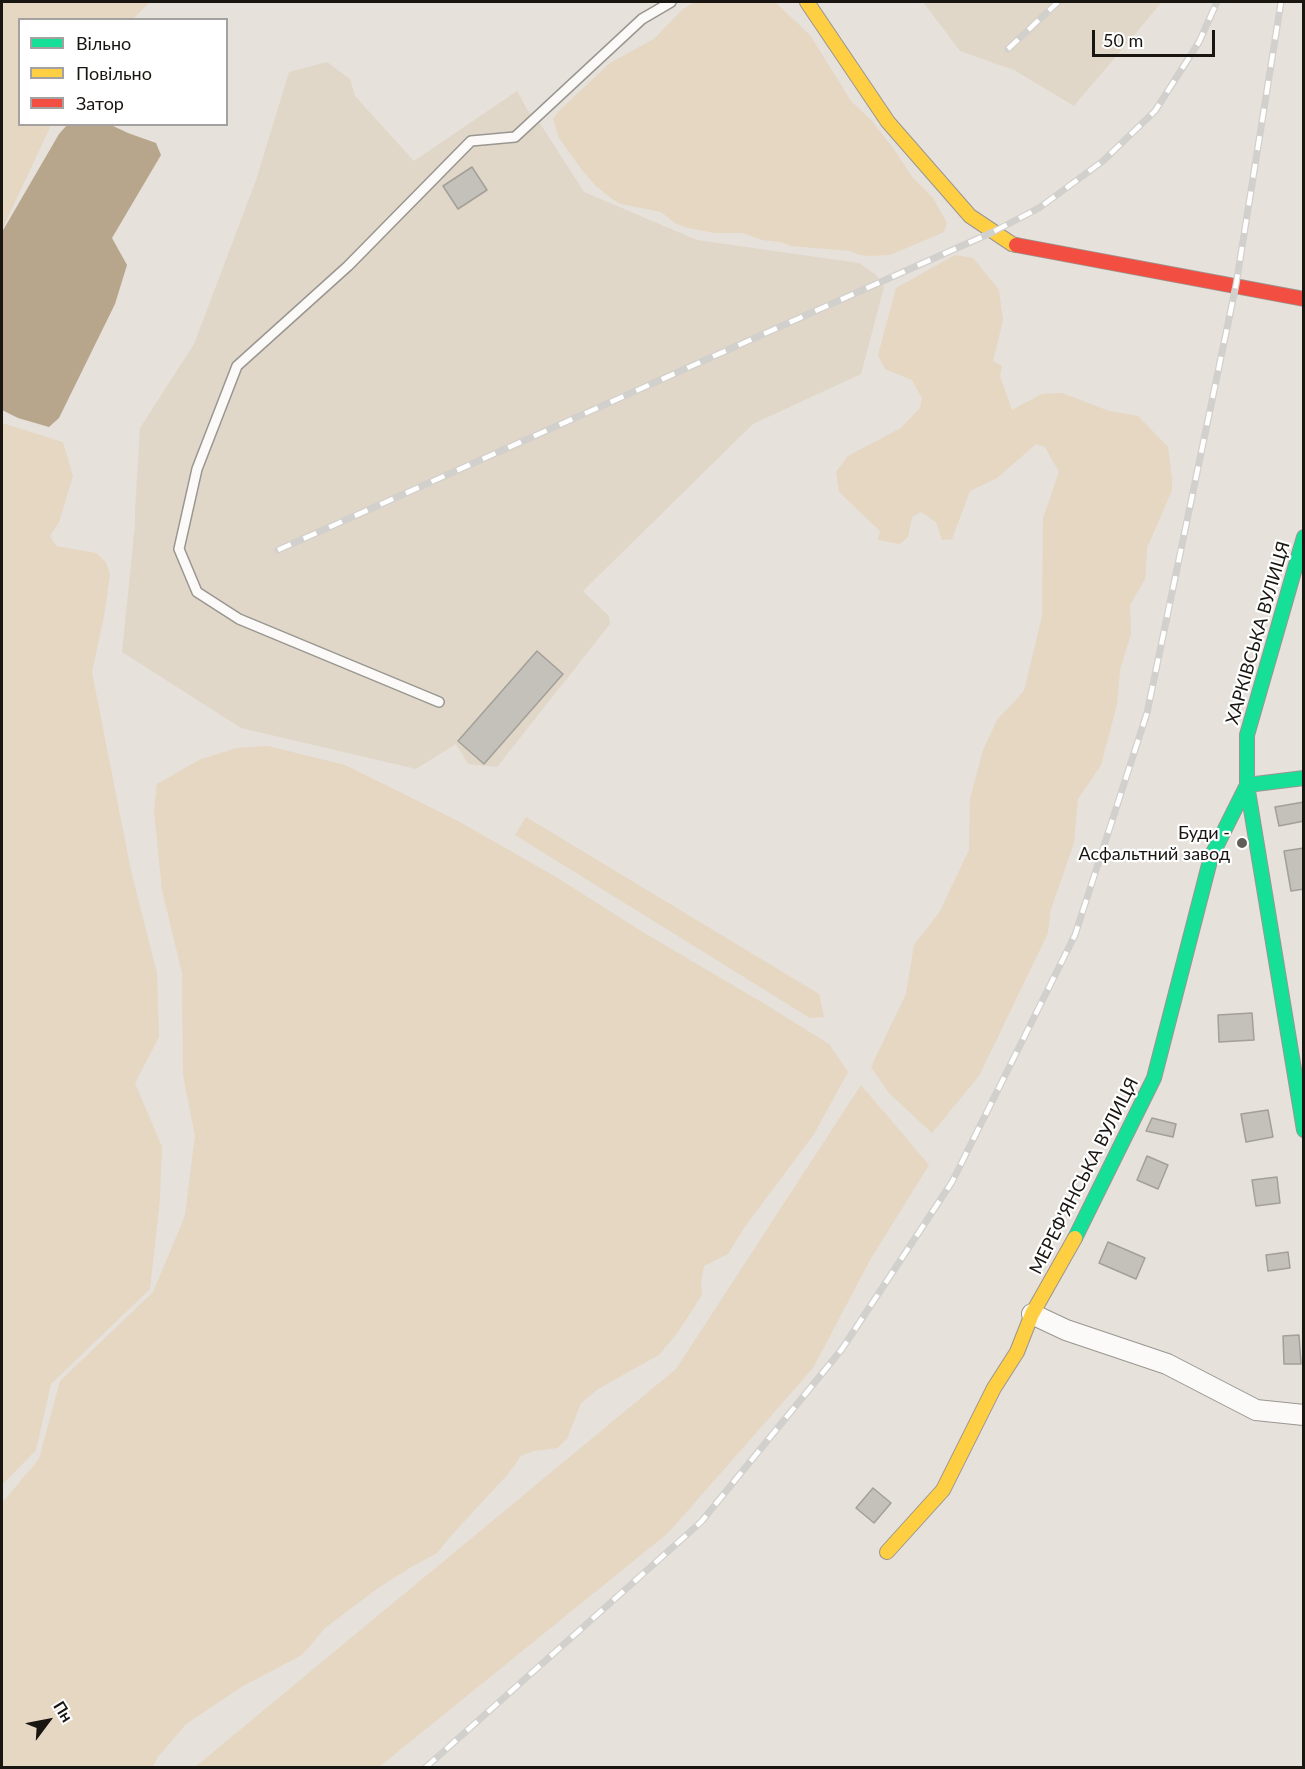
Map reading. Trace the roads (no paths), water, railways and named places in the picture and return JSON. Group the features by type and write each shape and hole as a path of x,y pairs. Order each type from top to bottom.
{"street":[{"path":"807,2 888,122 970,216 1011,244 1304,299"},
{"name":"ХАРКІВСЬКА ВУЛИЦЯ","path":"1304,537 1247,735 1246,785 1298,1064 1304,1130"},
{"path":"1246,785 1304,778"},
{"name":"МЕРЕФ'ЯНСЬКА ВУЛИЦЯ","path":"887,1552 943,1490 994,1388 1017,1352 1032,1314 1068,1253 1154,1078 1211,856 1246,785"},
{"path":"1032,1314 1066,1330 1167,1364 1256,1410 1304,1415"}],"lane":[{"path":"439,702 239,619 197,592 179,549 197,469 237,366 348,266 471,141 515,137 642,19 671,2"}],"railway":[{"path":"1008,49 1058,2"},
{"path":"278,550 993,232 1039,208 1103,161 1155,111 1199,42 1217,2"},
{"path":"425,1768 701,1522 842,1349 952,1182 1075,935 1147,713 1236,285 1281,2"}],"place":[{"name":"Буди - Асфальтний завод","path":"1242,843"}]}
